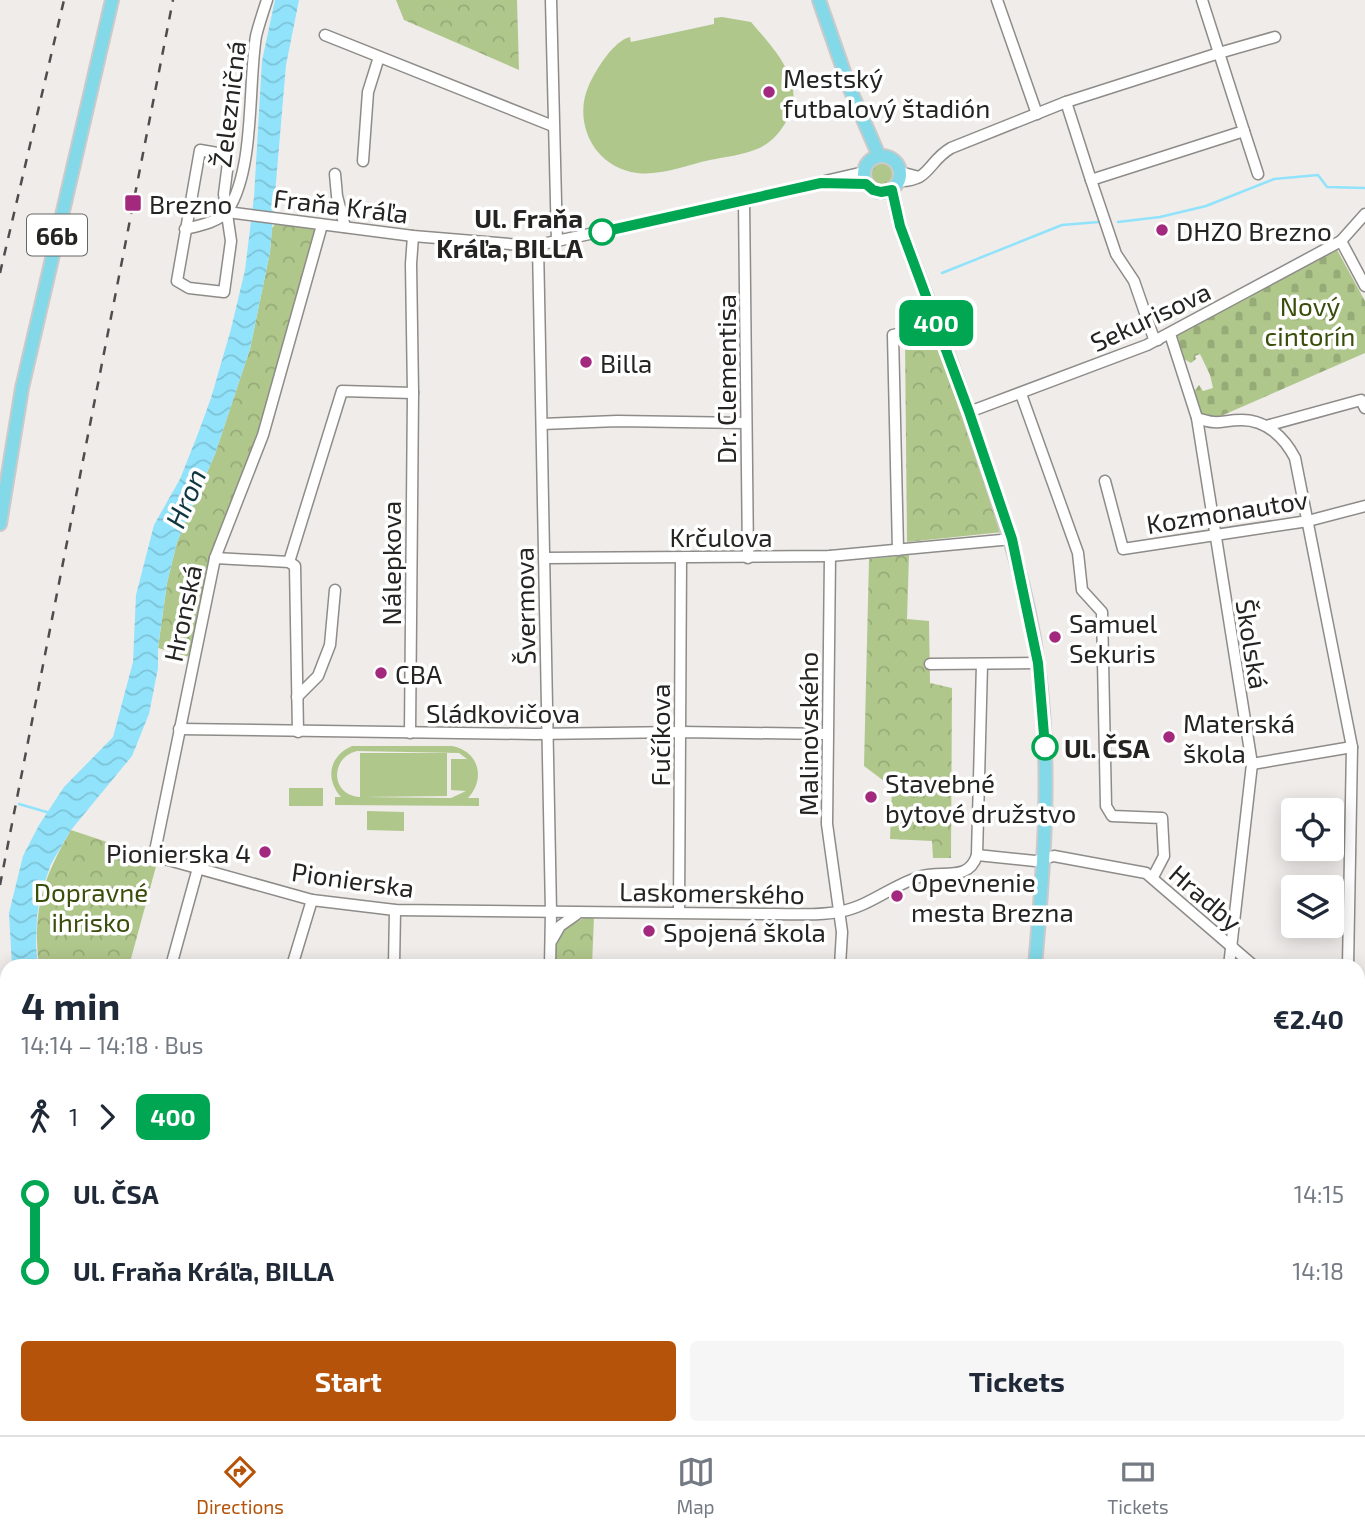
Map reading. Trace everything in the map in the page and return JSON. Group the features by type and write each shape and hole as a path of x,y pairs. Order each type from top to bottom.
{"main road":[{"name":"66b","path":"0,524 27,366 111,0"},
{"path":"818,0 850,89 873,190 893,184"},
{"path":"869,168 893,159 893,184 900,226 969,412 1012,539 1038,663 1046,765 1044,859 1036,959"}],"street":[{"name":"Železničná","path":"227,212 223,194 229,155 200,150 177,281 190,288 225,292 231,241 227,212 239,186 247,141 257,36 267,0"},
{"path":"551,0 556,242"},
{"path":"998,0 1037,114"},
{"path":"1202,0 1258,174"},
{"path":"325,35 553,126"},
{"path":"893,184 925,175 940,156 951,148 1066,102 1275,37"},
{"path":"363,161 368,92 379,57"},
{"path":"1066,102 1115,254 1134,281 1153,336 1158,340"},
{"path":"1091,180 1244,131"},
{"name":"Fraňa Kráľa","path":"227,212 478,243 538,245 821,183 869,168"},
{"path":"335,174 345,228"},
{"name":"Dr. Clementisa","path":"744,200 748,558"},
{"path":"185,229 209,223 227,212"},
{"name":"Sekurisova","path":"969,412 1170,334 1341,242 1365,214"},
{"name":"Hronská","path":"154,856 215,558 263,435 322,225"},
{"name":"Nálepkova","path":"410,733 413,393 411,264 414,236"},
{"path":"1341,242 1365,286"},
{"name":"Švermova","path":"538,245 550,959"},
{"path":"898,550 893,335 937,325"},
{"name":"Školská","path":"1170,334 1197,418 1252,764 1230,959"},
{"path":"289,562 341,391 413,393"},
{"path":"1021,394 1078,553 1082,590 1102,612 1106,806 1112,816 1162,818 1164,856 1153,877"},
{"path":"1266,426 1362,400 1365,408"},
{"path":"1197,418 1214,424 1239,420 1254,421 1266,426 1288,445 1295,458 1352,747 1348,959"},
{"path":"542,424 617,421 746,423"},
{"name":"Kozmonautov","path":"1105,481 1123,549 1308,521 1365,506"},
{"name":"Krčulova","path":"544,558 830,556 1012,539"},
{"name":"Malinovského","path":"830,556 828,841 843,940 841,959"},
{"path":"215,558 289,562 295,566 298,732"},
{"name":"Fučíkova","path":"679,912 681,558"},
{"path":"297,697 318,677 330,645 335,590"},
{"path":"930,664 1038,663"},
{"path":"839,912 922,876 952,874 967,870 974,864 977,855 982,664"},
{"name":"Sládkovičova","path":"179,729 410,733 827,734"},
{"path":"1252,764 1352,747"},
{"name":"Hradby","path":"977,855 1035,861 1054,856 1146,873 1246,959"},
{"name":"Pionierska","path":"154,856 312,900 395,910 551,912"},
{"path":"173,959 198,868"},
{"path":"294,959 312,900"},
{"path":"394,959 395,910"},
{"name":"Laskomerského","path":"551,912 839,912"},
{"name":"Laskomerského","path":"550,943 560,926 570,917 587,912"}],"green space":[{"path":"396,0 517,0 519,70 404,20"},
{"name":"Mestský futbalový štadión","path":"714,18 751,22 786,67 793,93 792,106 778,133 767,144 752,151 646,174 622,169 598,153 585,128 584,99 596,72 617,44 630,37 631,42 714,24"},
{"path":"883,161 892,165 896,174 892,183 883,187 874,183 870,174 874,165"},
{"path":"280,218 322,225 263,435 215,558 193,658 158,648 167,583 177,542 215,454 250,349 270,252 272,228"},
{"name":"Nový cintorín","path":"1336,248 1365,301 1365,353 1214,419 1201,413 1194,392 1199,385 1203,391 1213,388 1210,375 1200,354 1195,356 1196,359 1191,363 1184,359 1176,331"},
{"path":"934,333 1003,532 907,542 905,339"},
{"path":"909,555 907,619 929,621 930,683 952,688 951,858 933,858 932,841 890,839 892,787 864,766 869,559"},
{"path":"352,746 452,746 461,749 474,760 477,767 477,783 468,798 479,798 479,806 335,805 335,797 341,797 333,783 332,768 344,750","holes":["357,751 459,753 467,759 451,759 451,790 466,791 451,798 363,797 447,796 447,753 360,753 360,797 343,790 337,776 342,761"]},
{"path":"289,788 323,788 323,806 289,806"},
{"path":"367,811 404,812 404,831 367,830"},
{"name":"Dopravné ihrisko","path":"71,830 158,859 131,959 38,959 39,911 53,864"},
{"path":"586,917 594,917 592,959 554,959 559,935"}],"water":[{"name":"Hron","path":"275,0 299,0 286,65 270,252 250,349 215,454 177,542 167,583 158,647 158,668 149,714 132,756 71,830 51,864 41,893 37,916 37,959 12,959 9,913 23,856 64,787 113,737 133,662 136,595 154,525 180,479 199,431 231,329 245,270 254,197 262,61"}],"waterway":[{"path":"1118,222 1160,217 1206,206 1274,179 1318,175 1327,187 1365,188"},
{"path":"942,273 1062,225 1099,222"},
{"path":"19,804 50,813"}],"railway":[{"path":"0,273 64,0"},
{"path":"0,885 173,0"}],"bus line":[{"name":"400","path":"602,232 821,183 866,184 881,192 892,190 900,226 990,471 1012,539 1038,663 1045,747"}],"place":[{"name":"Mestský futbalový štadión","path":"769,92"},
{"name":"Brezno","path":"133,203"},
{"name":"DHZO Brezno","path":"1162,230"},
{"name":"Ul. Fraňa Kráľa, BILLA","path":"602,232"},
{"name":"Billa","path":"586,362"},
{"name":"Samuel Sekuris","path":"1055,637"},
{"name":"CBA","path":"381,673"},
{"name":"Materská škola","path":"1169,737"},
{"name":"Ul. ČSA","path":"1045,747"},
{"name":"Stavebné bytové družstvo","path":"871,797"},
{"name":"Pionierska 4","path":"265,852"},
{"name":"Opevnenie mesta Brezna","path":"897,896"},
{"name":"Spojená škola","path":"649,931"}]}
